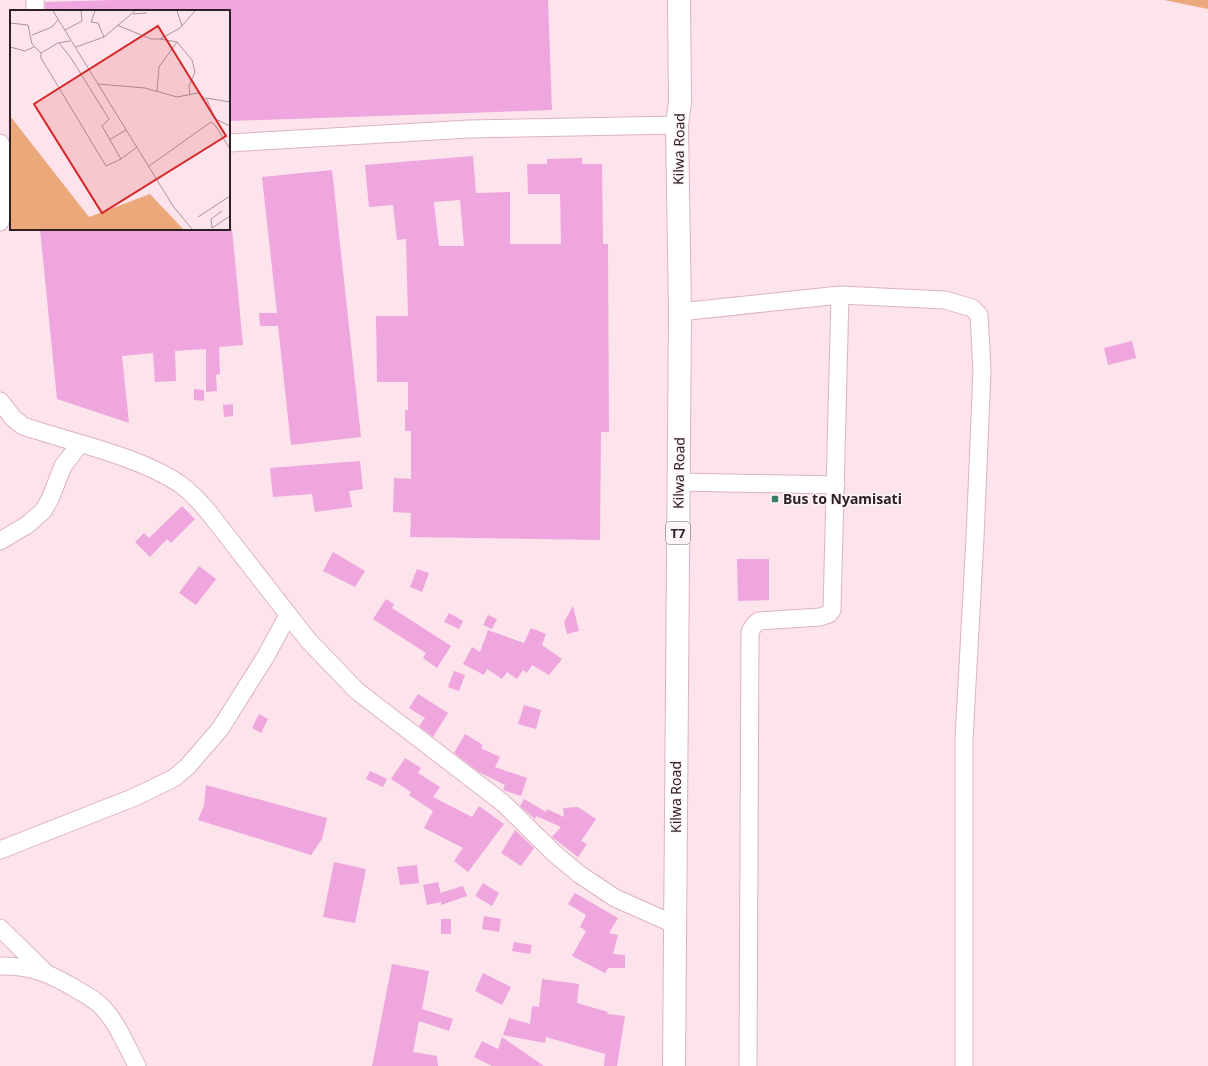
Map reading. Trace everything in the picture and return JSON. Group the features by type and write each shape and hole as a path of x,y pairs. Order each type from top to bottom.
{"highway":[{"name":"Kilwa Road","path":"674,1066 680,312 678,125 680,102 679,0"}],"street":[{"path":"230,142 469,129 678,125"},
{"path":"0,143 7,166 5,199 0,222"},
{"path":"748,1066 750,632 754,625 759,621 820,617 829,614 832,610 840,295"},
{"path":"680,312 840,295 945,300 960,303 972,308 979,315 981,326 982,370 975,538 964,738 964,1066"},
{"path":"0,401 13,418 23,426 137,462 162,473 181,485 197,498 288,615 326,660 357,691 503,803 555,854 579,874 615,898 676,925"},
{"path":"0,541 27,525 43,511 50,499 63,466 80,444"},
{"path":"678,482 836,484"},
{"path":"0,850 135,796 174,778 188,766 220,729 266,656 288,615"},
{"path":"0,928 44,971 63,981 102,1006 111,1018 137,1066"},
{"path":"0,966 44,971"}],"shaded area":[{"path":"1164,0 1208,0 1208,9"}],"building":[{"path":"113,0 548,0 552,110 230,121 230,10 45,10 45,2"},
{"path":"473,156 476,193 510,192 510,244 561,244 560,194 528,194 527,164 547,164 547,159 582,158 582,164 602,164 603,244 608,244 609,432 601,432 600,540 410,537 411,513 393,512 394,478 411,479 411,431 405,431 405,410 408,410 408,382 377,382 376,316 408,316 406,239 397,240 393,205 369,207 365,165","holes":["460,200 464,246 439,246 434,202"]},
{"path":"332,170 361,437 291,445 278,326 260,326 259,313 277,313 262,177"},
{"path":"232,229 243,345 219,347 220,374 216,375 217,391 206,392 206,349 175,351 176,381 155,382 153,353 122,356 129,423 57,399 40,230"},
{"path":"1132,341 1136,358 1108,365 1104,348"},
{"path":"194,389 204,390 204,401 194,400"},
{"path":"233,404 233,416 224,417 223,405"},
{"path":"360,461 363,489 349,491 352,507 315,512 312,494 273,497 270,468"},
{"path":"182,506 195,519 171,543 167,539 150,557 135,542 144,533 149,538"},
{"path":"333,552 365,571 355,587 323,571"},
{"path":"737,559 769,559 769,600 738,601"},
{"path":"199,566 216,579 196,605 179,593"},
{"path":"417,569 429,573 422,592 410,587"},
{"path":"386,599 394,604 392,608 451,646 437,668 423,658 426,653 373,619"},
{"path":"573,606 579,631 567,634 564,622"},
{"path":"449,613 463,621 459,629 444,622"},
{"path":"488,615 497,619 492,629 483,625"},
{"path":"531,628 546,634 542,645 562,659 549,675 532,665 527,673 523,670 517,679 507,672 502,679 487,669 484,675 463,664 472,647 480,652 488,630 524,643"},
{"path":"454,671 465,675 459,691 448,687"},
{"path":"418,694 448,713 433,737 419,726 425,718 409,708"},
{"path":"524,705 541,710 536,729 518,724"},
{"path":"259,714 268,719 261,733 252,728"},
{"path":"465,734 483,745 481,748 500,757 495,767 527,778 521,796 503,790 505,785 479,772 454,753"},
{"path":"405,758 421,768 418,773 440,787 433,797 472,817 479,806 504,824 468,872 454,861 463,848 424,828 433,811 409,795 411,792 391,779"},
{"path":"370,771 387,779 383,787 366,779"},
{"path":"206,785 327,818 322,839 311,855 198,820 204,805"},
{"path":"524,799 546,812 547,809 564,817 563,808 578,807 596,819 581,841 587,844 578,857 552,837 561,827 536,816 535,819 520,806"},
{"path":"515,830 534,848 521,866 501,853"},
{"path":"334,862 366,869 355,923 323,917"},
{"path":"417,865 419,883 400,885 397,867"},
{"path":"438,882 441,893 463,886 467,896 441,905 441,902 427,905 423,885"},
{"path":"483,883 499,893 492,906 475,896"},
{"path":"575,893 618,918 609,933 618,935 613,954 625,955 625,968 608,968 605,973 572,956 586,931 580,927 586,915 568,904"},
{"path":"484,916 501,919 499,932 482,929"},
{"path":"441,919 451,919 451,934 441,934"},
{"path":"514,942 532,945 530,954 512,951"},
{"path":"392,964 429,971 422,1009 453,1019 449,1031 419,1021 413,1052 437,1056 438,1066 372,1066"},
{"path":"483,973 511,987 502,1005 475,991"},
{"path":"542,979 579,984 577,1003 608,1012 607,1014 625,1016 617,1066 604,1066 605,1054 546,1037 545,1043 503,1035 509,1018 530,1024 532,1006 539,1007"},
{"path":"502,1037 544,1066 492,1066 474,1057 482,1041 498,1049"}],"place":[{"name":"Bus to Nyamisati","path":"775,499"}]}
